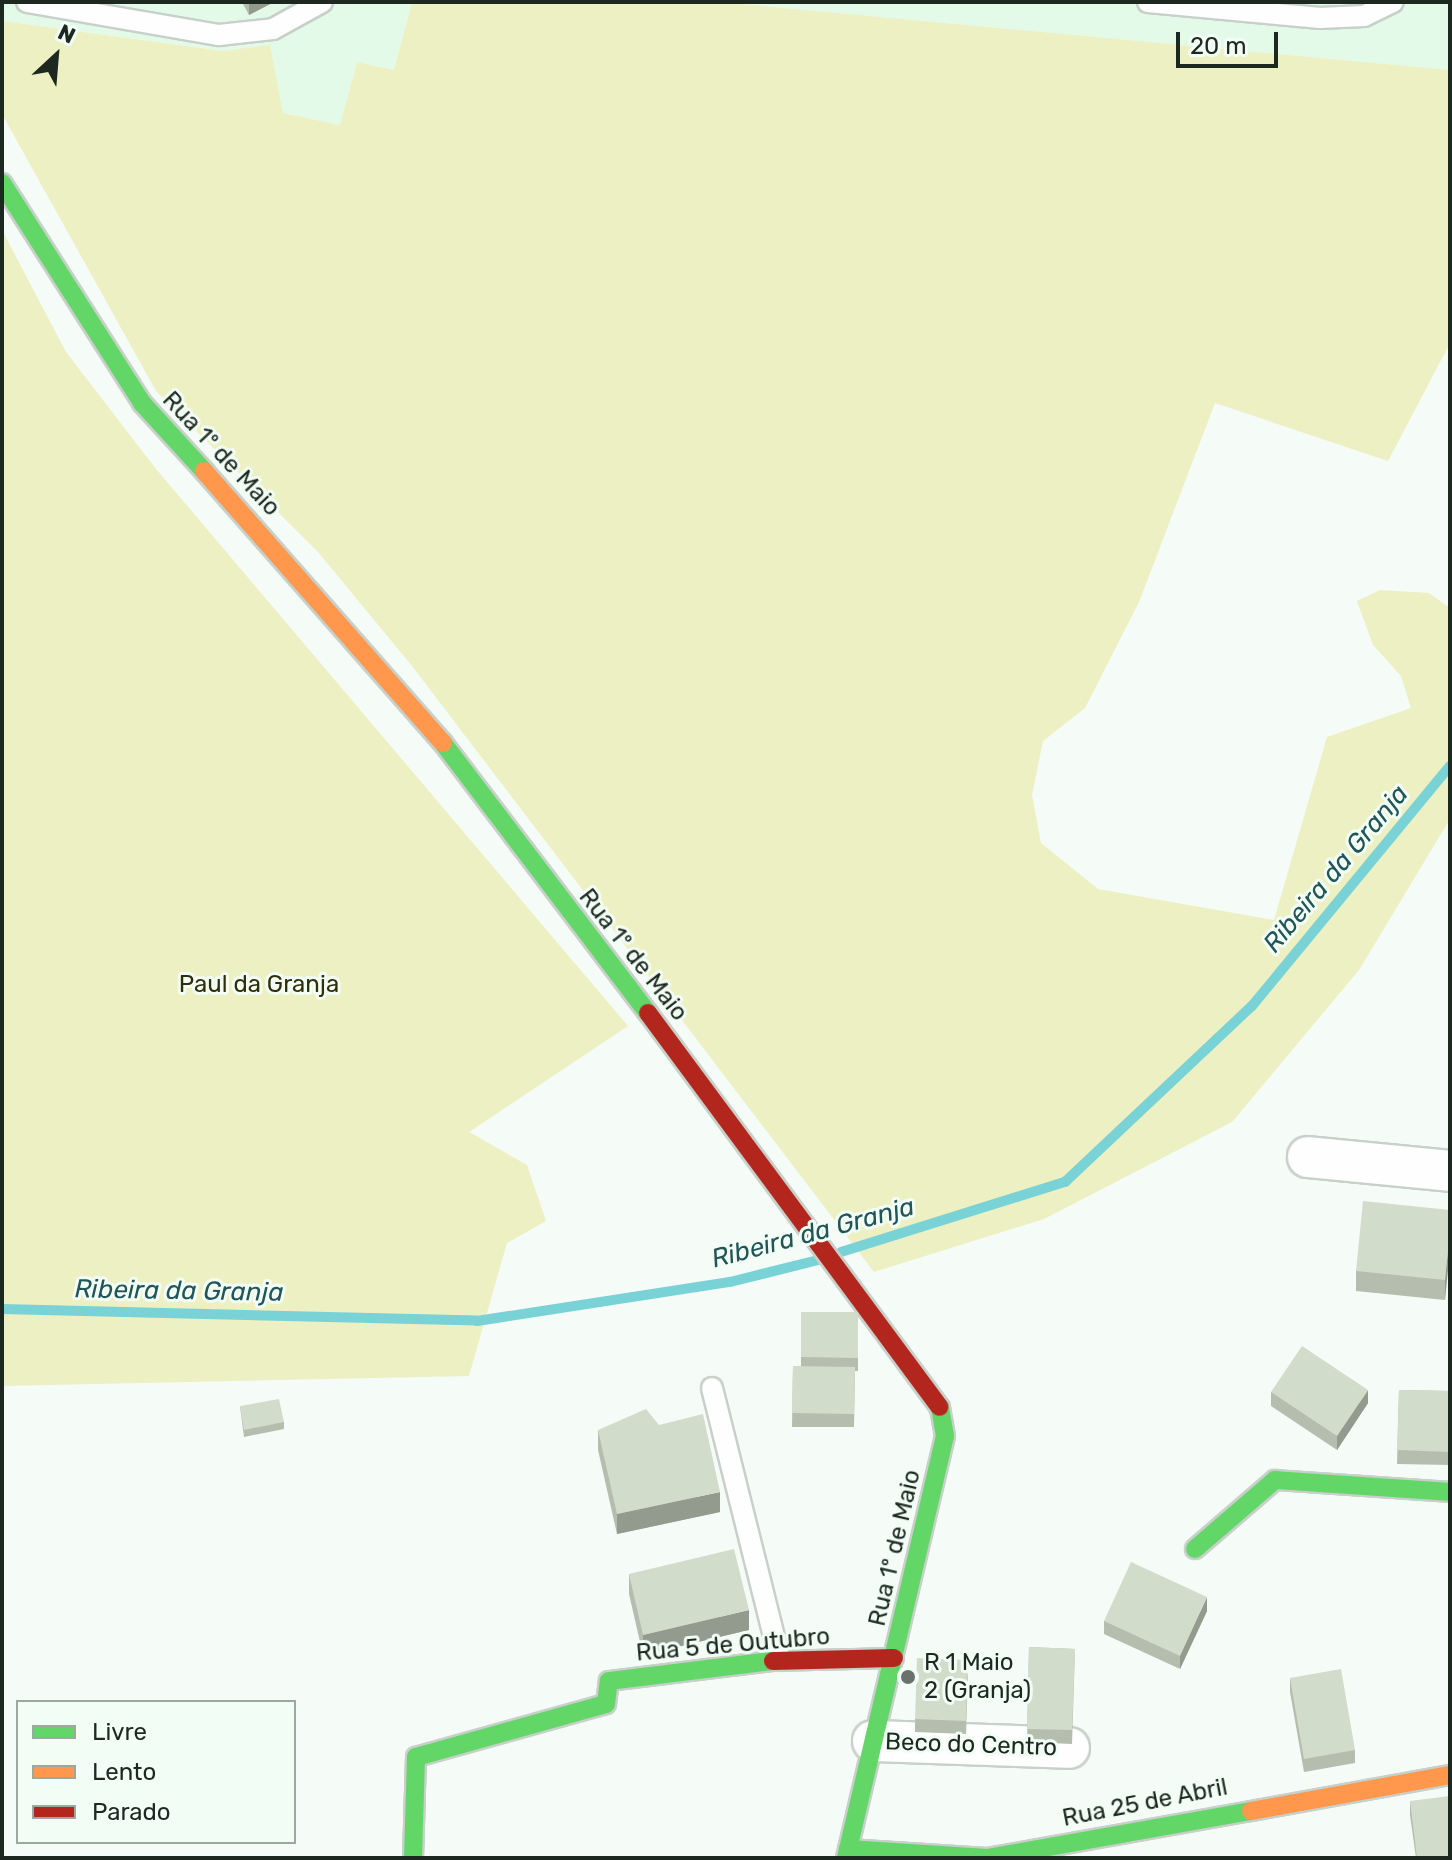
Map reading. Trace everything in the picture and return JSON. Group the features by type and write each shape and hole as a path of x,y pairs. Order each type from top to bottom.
{"street":[{"name":"Rua 1º de Maio","path":"2,183 142,403 399,685 845,1266 938,1395 945,1436 847,1854"},
{"path":"1308,1157 1450,1171"},
{"path":"1195,1549 1275,1480 1450,1492"},
{"name":"Rua 5 de Outubro","path":"413,1858 416,1757 606,1704 609,1681 780,1660 894,1658"},
{"name":"Beco do Centro","path":"873,1741 1069,1748"},
{"name":"Rua 25 de Abril","path":"847,1854 987,1858 1057,1852 1450,1775"}],"lane":[{"path":"27,2 219,35 273,29 322,2"},
{"path":"1148,2 1320,18 1364,16 1393,2"},
{"path":"712,1388 780,1660"}],"shaded area":[{"path":"2,2 412,2 394,70 357,62 340,125 283,113 270,46 224,51 2,21"},
{"path":"720,2 1450,2 1450,70"}],"green space":[{"path":"412,2 720,2 1450,70 1450,343 1388,461 1215,403 1139,602 1085,708 1043,741 1032,795 1041,843 1098,889 1274,920 1327,737 1411,708 1401,676 1373,645 1357,601 1380,590 1429,593 1450,608 1450,819 1359,970 1232,1122 1044,1219 874,1272 412,666 318,552 156,391 2,114 2,21 223,51 270,45 283,113 340,125 357,62 394,70"},
{"name":"Paul da Granja","path":"2,230 66,352 156,469 628,1026 469,1132 527,1165 546,1221 507,1243 469,1376 2,1386"}],"building":[{"path":"1363,1201 1450,1210 1445,1280 1356,1271"},
{"path":"801,1312 858,1312 858,1358 801,1357"},
{"path":"1302,1346 1368,1390 1337,1436 1271,1392"},
{"path":"793,1366 855,1367 854,1414 792,1413"},
{"path":"1399,1390 1450,1391 1450,1452 1397,1450"},
{"path":"279,1399 284,1422 244,1430 240,1406"},
{"path":"646,1409 659,1425 703,1414 720,1492 617,1514 598,1430"},
{"path":"734,1549 749,1610 643,1635 629,1574"},
{"path":"1131,1562 1207,1597 1180,1656 1104,1621"},
{"path":"1029,1647 1075,1649 1072,1730 1027,1729"},
{"path":"917,1658 968,1660 966,1721 915,1719"},
{"path":"1341,1669 1355,1750 1304,1759 1290,1678"},
{"path":"1450,1796 1450,1858 1417,1858 1410,1801"}],"waterway":[{"name":"Ribeira da Granja","path":"841,1252 1065,1182 1252,1006 1450,766"},
{"name":"Ribeira da Granja","path":"2,1309 477,1321 730,1282 822,1259"}],"traffic: fast":[{"path":"2,183 142,403 204,471"},
{"path":"443,743 648,1013"},
{"path":"846,1858 945,1436 940,1407"},
{"path":"1195,1549 1275,1480 1450,1492"},
{"path":"413,1858 416,1757 606,1704 609,1681 773,1661"},
{"path":"848,1849 987,1858 1251,1811"}],"traffic: slow":[{"path":"204,471 443,743"},
{"path":"1251,1811 1450,1775"}],"traffic: jam":[{"path":"648,1013 940,1407"},
{"path":"773,1661 894,1658"}],"place":[{"name":"R 1 Maio 2 (Granja)","path":"908,1677"}]}
